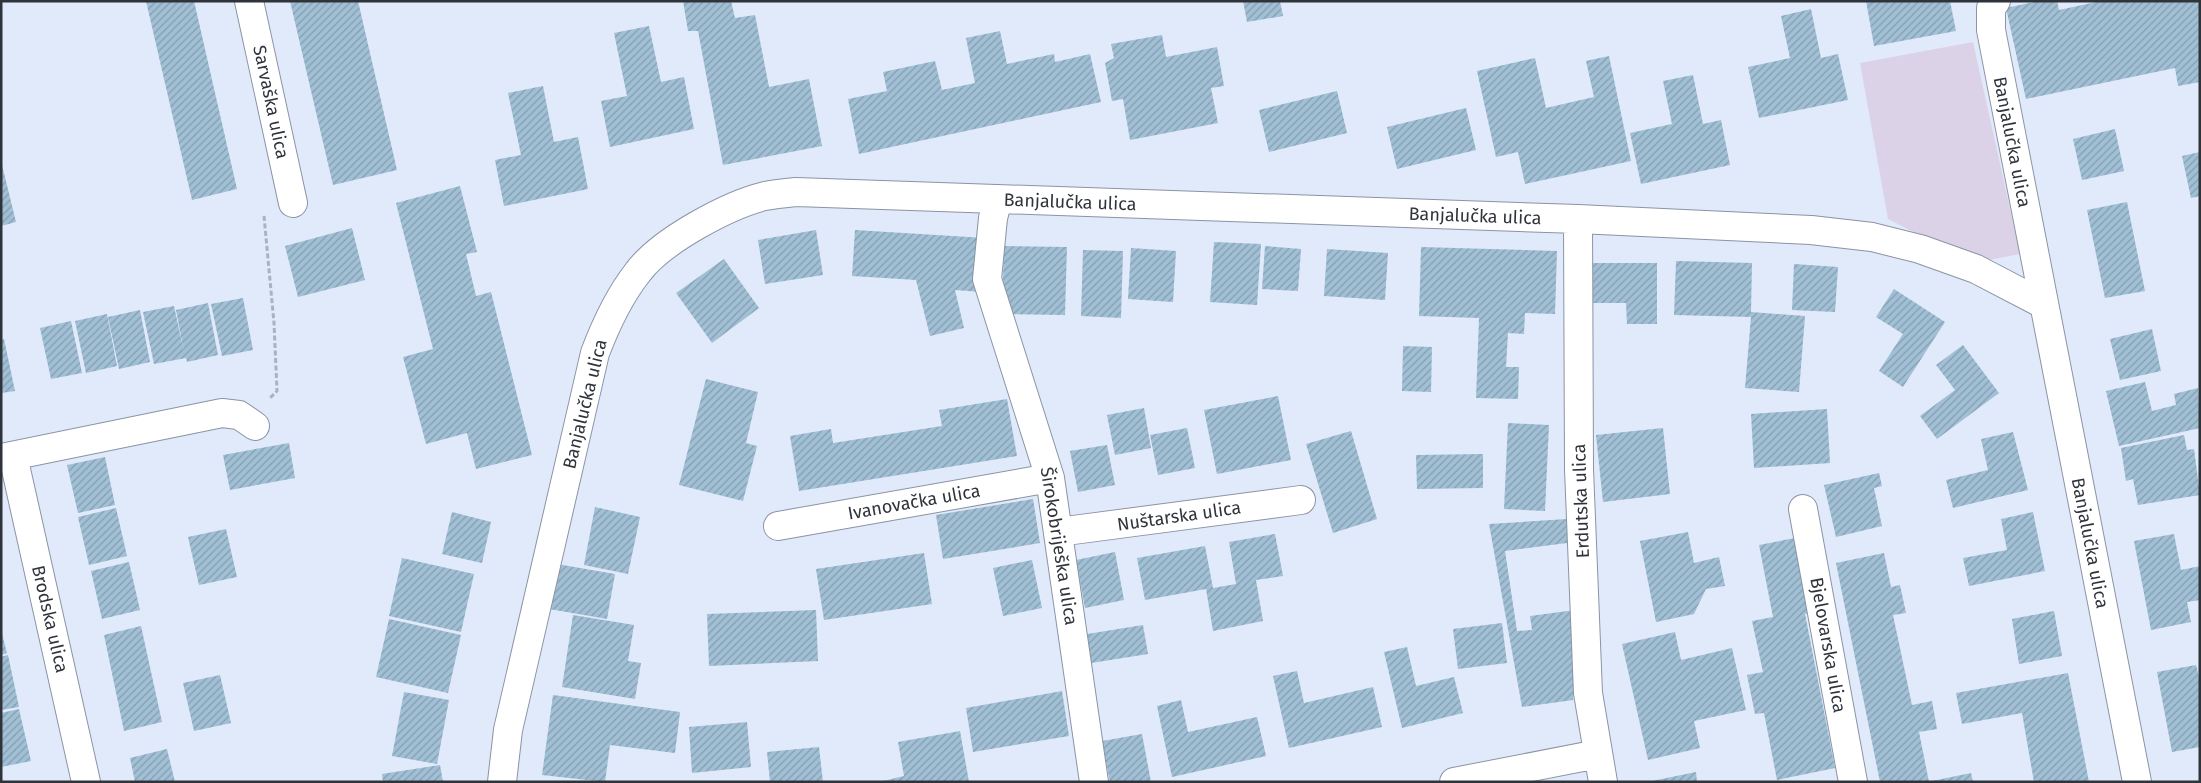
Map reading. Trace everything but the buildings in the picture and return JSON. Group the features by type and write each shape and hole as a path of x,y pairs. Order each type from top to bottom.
{"street":[{"name":"Sarvaška ulica","path":"250,1 292,203"},
{"name":"Banjalučka ulica","path":"1993,5 1991,30 2137,782"},
{"name":"Banjalučka ulica","path":"502,782 508,730 595,353 607,322 639,270 657,252 693,228 732,207 766,196 796,192 1578,219 1811,230 1872,237 1920,249 1976,269 2043,304"},
{"name":"Širokobriješka ulica","path":"998,199 992,218 986,279 1050,478 1094,782"},
{"name":"Erdutska ulica","path":"1578,219 1579,469 1588,693 1604,782"},
{"name":"Brodska ulica","path":"86,782 7,457 222,413 247,421"},
{"name":"Ivanovačka ulica","path":"778,526 1050,478"},
{"name":"Nuštarska ulica","path":"1058,532 1300,500"},
{"name":"Bjelovarska ulica","path":"1803,509 1853,782"},
{"path":"1454,782 1598,754"}],"path":[{"path":"247,421 277,391 274,323 264,214"}],"shaded area":[{"path":"1973,42 2020,254 1984,261 1949,250 1888,219 1860,63"}]}
